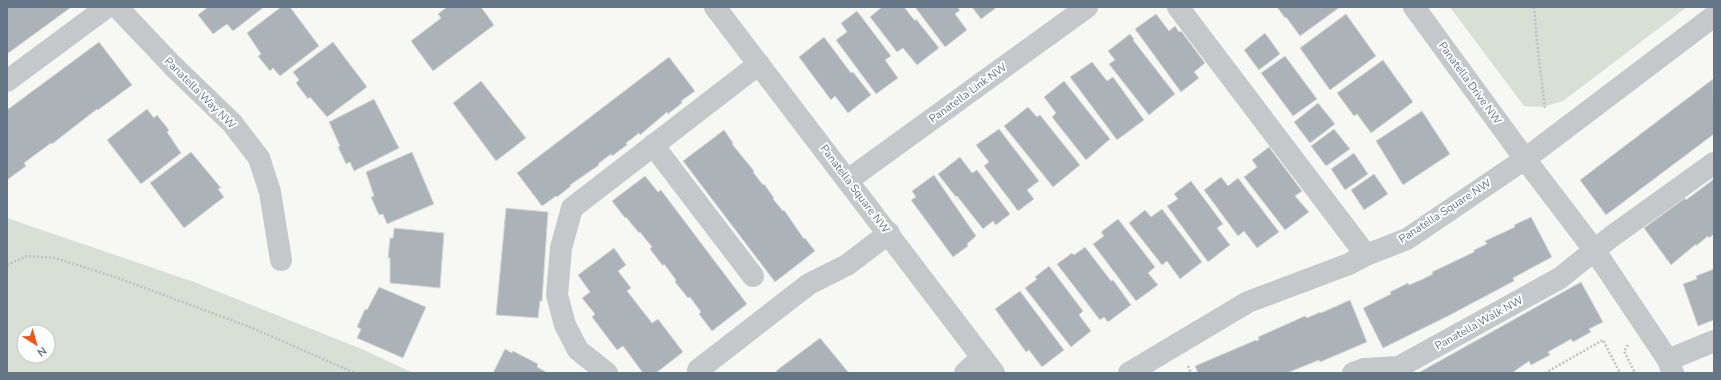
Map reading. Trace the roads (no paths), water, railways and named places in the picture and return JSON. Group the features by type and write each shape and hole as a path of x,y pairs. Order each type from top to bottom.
{"street":[{"path":"7,82 107,7"},
{"name":"Panatella Way NW","path":"117,7 173,66 232,123 259,158 270,192 281,260"},
{"name":"Panatella Square NW","path":"715,7 889,233 988,365"},
{"name":"Panatella Link NW","path":"848,180 1087,7"},
{"path":"1178,7 1366,255"},
{"name":"Panatella Drive NW","path":"1414,7 1525,159"},
{"name":"Panatella Square NW","path":"1129,373 1248,302 1349,264 1366,255 1407,239 1525,159 1714,16"},
{"path":"607,373 578,350 565,325 557,295 561,248 572,208 759,64"},
{"path":"653,145 753,276"},
{"path":"1525,159 1595,251 1670,366 1714,341"},
{"name":"Panatella Walk NW","path":"1353,373 1364,369 1399,367 1560,278 1611,237 1714,163"},
{"path":"700,373 698,370 809,284 847,266 889,233"},
{"path":"965,373 988,365"}]}
